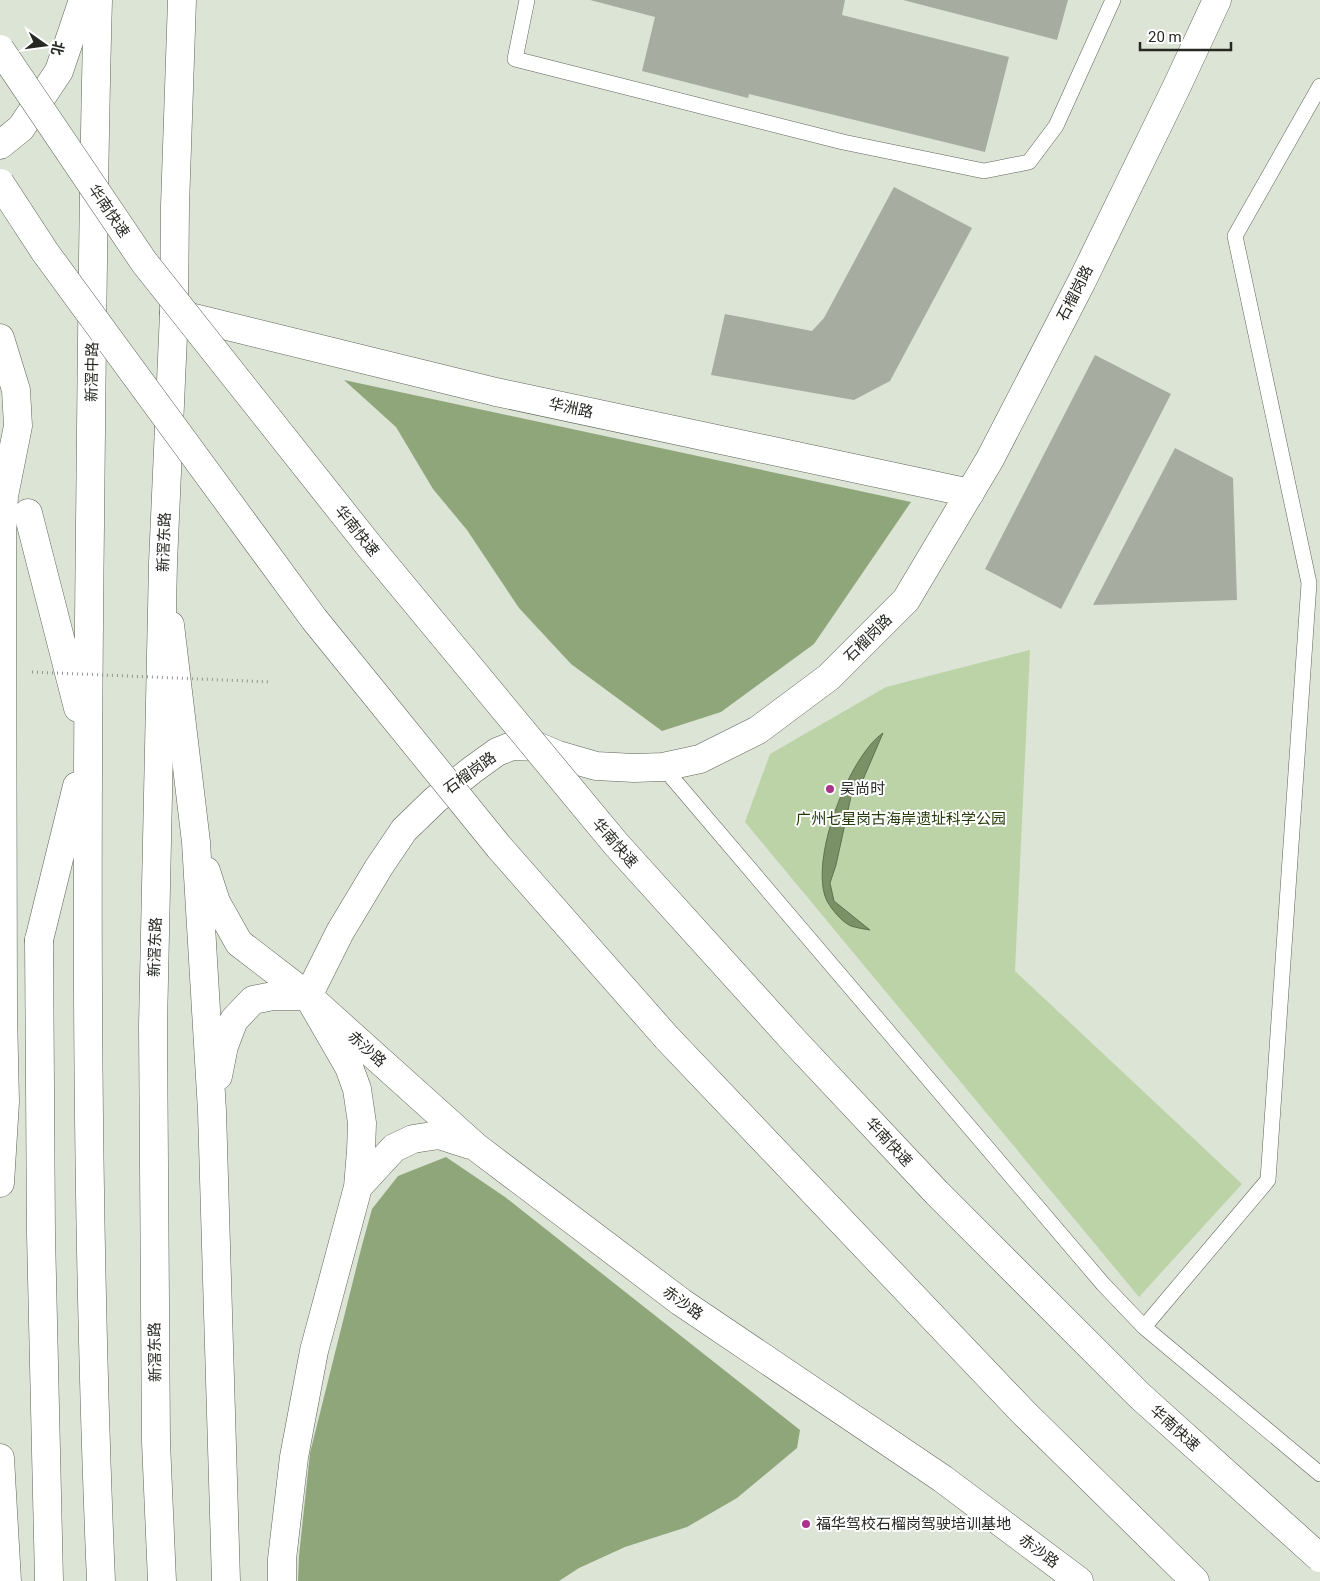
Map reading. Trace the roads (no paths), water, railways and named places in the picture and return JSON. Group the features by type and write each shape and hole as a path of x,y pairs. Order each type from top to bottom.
{"main road":[{"path":"0,144 21,128 59,71 83,0"},
{"name":"新滘中路","path":"88,744 98,0"},
{"path":"174,314 175,206 182,0"},
{"name":"石榴岗路","path":"308,996 340,932 379,867 404,830 435,800 498,752 512,746 540,748 596,766 634,768 663,767 700,759 758,730 829,677 906,600 990,459 1082,281 1217,0"},
{"name":"华南快速","path":"0,49 144,262 370,547 616,844 796,1043 937,1193 1140,1396 1320,1558"},
{"path":"0,183 51,260 314,619 499,848 666,1038 1016,1404 1195,1581"},
{"name":"华洲路","path":"174,314 496,392 970,493"},
{"name":"新滘东路","path":"162,1581 156,1442 153,1026 163,563 174,314"},
{"path":"0,338 16,390 18,426 4,496 2,536 1,993 5,1102 0,1183"},
{"path":"0,427 12,457 28,513 88,744 88,1071 95,1447 101,1581"},
{"path":"163,563 196,842 212,1111 226,1581"},
{"path":"49,1581 41,1234 39,940 88,744"},
{"name":"赤沙路","path":"196,842 216,902 239,943 308,996 476,1147 681,1302 943,1479 1079,1581"},
{"path":"212,1111 224,1046 234,1020 253,1000 273,996 308,996 349,1067 357,1089 362,1123 362,1151 358,1187 314,1351 294,1457 282,1559 282,1581"},
{"path":"358,1187 394,1148 413,1139 439,1135 476,1147"},
{"path":"0,1458 7,1581"}],"lane":[{"path":"528,0 515,59 844,142 984,171 1029,162 1056,126 1113,0"},
{"path":"1144,1327 1268,1180 1309,583 1235,236 1320,86"},
{"path":"663,767 1103,1284 1144,1327 1320,1474"}],"place":[{"name":"吴尚时","path":"830,789"},
{"name":"福华驾校石榴岗驾驶培训基地","path":"806,1524"}],"park label":[{"name":"广州七星岗古海岸遗址科学公园","path":"901,819"}]}
